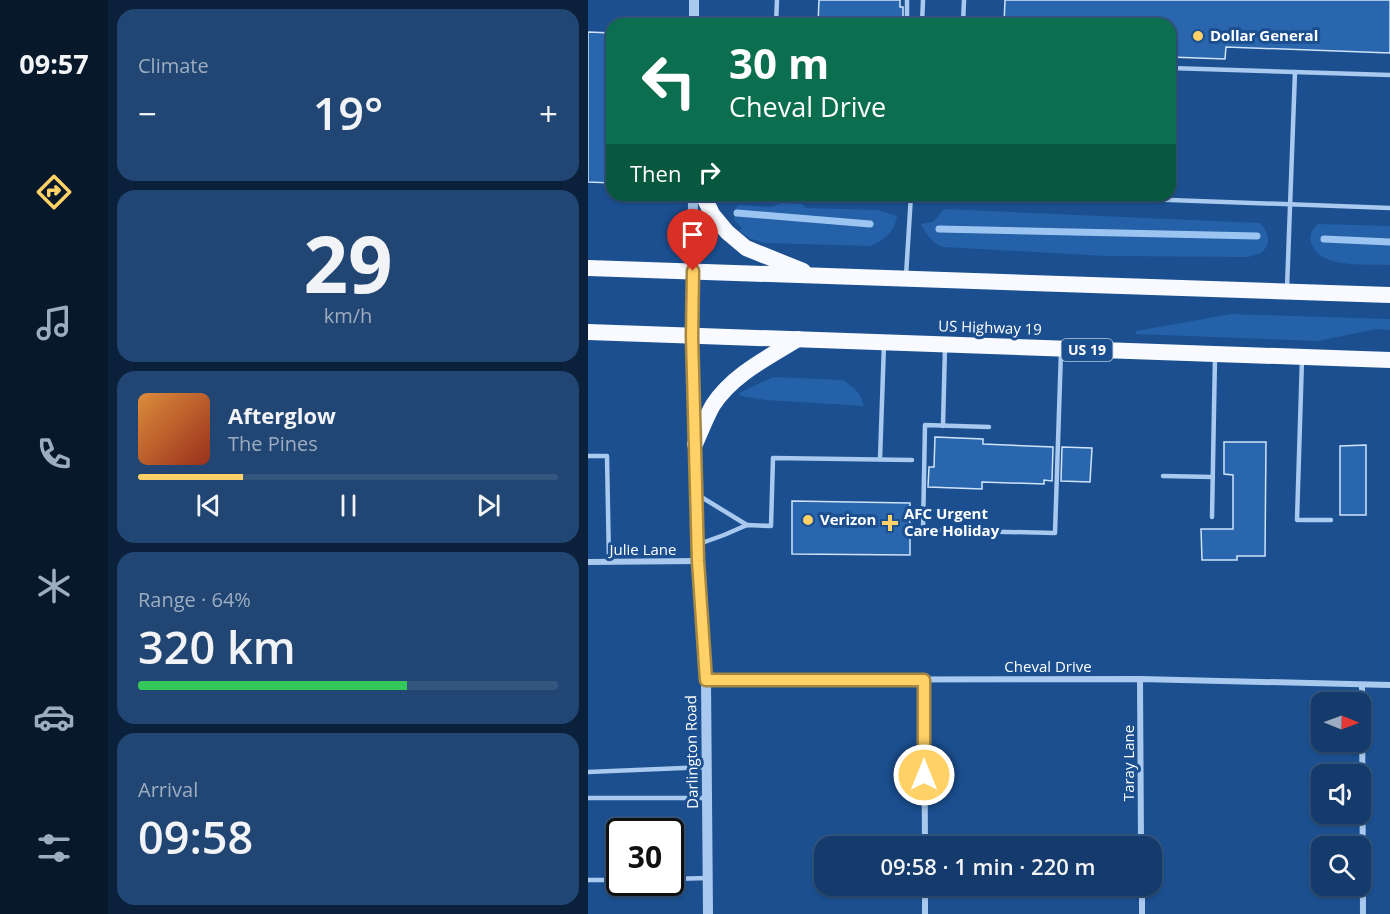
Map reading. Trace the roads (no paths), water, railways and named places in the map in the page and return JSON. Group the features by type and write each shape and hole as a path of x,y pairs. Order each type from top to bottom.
{"highway":[{"path":"706,201 712,214 727,232 746,248 812,275"},
{"path":"588,268 1390,295"},
{"name":"US Highway 19","path":"588,332 1390,360"},
{"path":"695,444 713,406 723,393 735,381 798,339"}],"street":[{"path":"694,0 694,18"},
{"name":"Darlington Road","path":"693,201 692,336 698,561 706,680 708,914"},
{"name":"Julie Lane","path":"588,562 698,561"},
{"name":"Cheval Drive","path":"706,680 1140,679 1390,686"},
{"name":"Taray Lane","path":"1140,679 1141,836"},
{"path":"924,680 925,836"},
{"path":"1362,685 1363,914"},
{"path":"925,896 925,914"},
{"path":"1142,896 1142,914"}],"lane":[{"path":"776,18 777,0"},
{"path":"907,0 907,18"},
{"path":"922,18 923,0"},
{"path":"963,18 964,0"},
{"path":"1176,68 1390,75"},
{"path":"1287,291 1295,72"},
{"path":"1176,200 1390,208"},
{"path":"906,279 911,201"},
{"path":"880,459 884,342"},
{"path":"943,426 946,345"},
{"path":"989,427 925,425 923,531 1054,533 1061,349"},
{"path":"1212,517 1215,354"},
{"path":"1302,357 1297,520 1332,520"},
{"path":"588,456 607,456 609,562"},
{"path":"698,544 747,525 771,526 773,458 912,460"},
{"path":"1163,476 1213,477"},
{"path":"696,494 747,525"},
{"path":"588,772 707,767"},
{"path":"588,798 707,798"},
{"path":"684,879 708,878"},
{"path":"588,880 606,880"}],"waterway":[{"path":"737,213 870,224"},
{"path":"939,229 1257,236"},
{"path":"1324,239 1390,242"}],"place":[{"name":"Dollar General","path":"1198,36"},
{"name":"Verizon","path":"808,520"},
{"name":"AFC Urgent Care Holiday","path":"890,523"}]}
